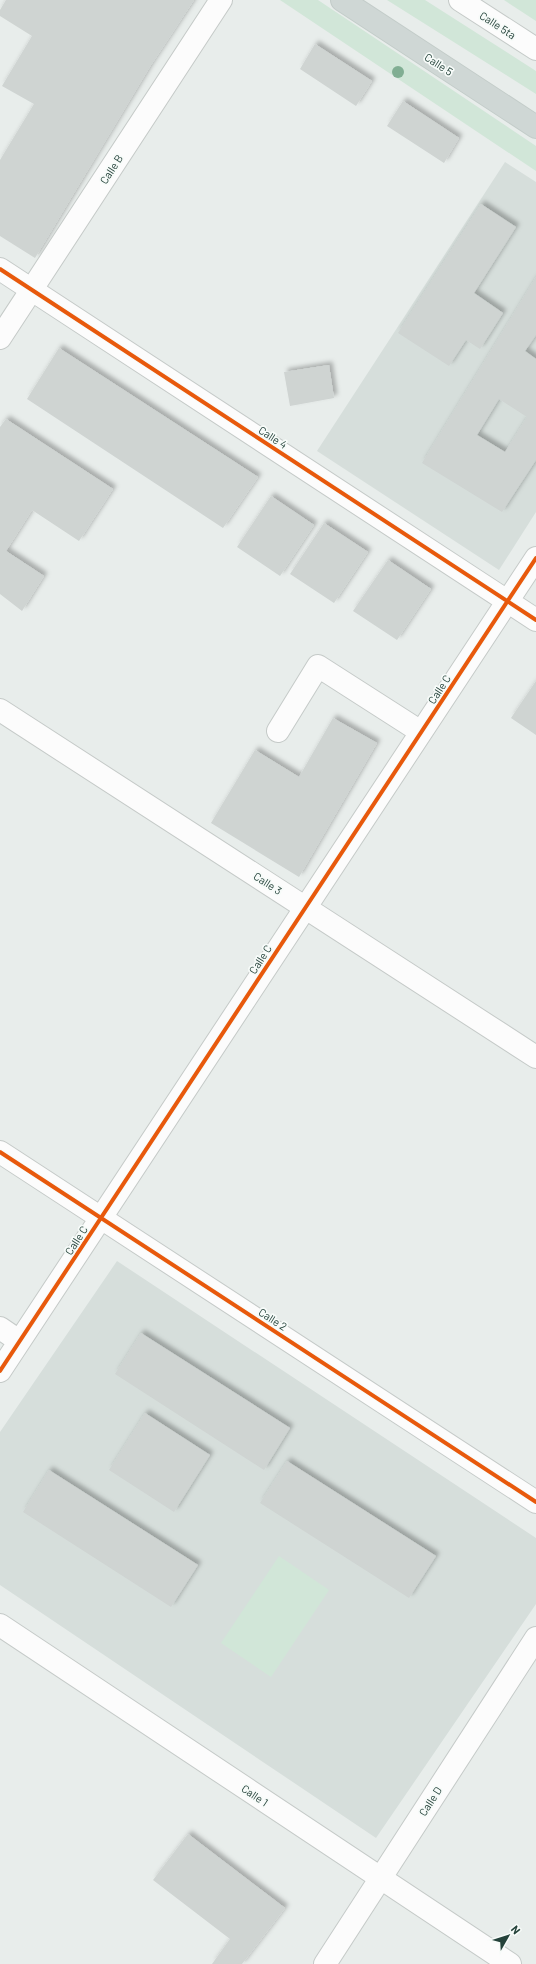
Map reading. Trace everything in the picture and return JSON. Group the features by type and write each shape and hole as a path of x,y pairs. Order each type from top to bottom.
{"main road":[{"name":"Calle 5","path":"342,0 536,127"}],"street":[{"name":"Calle B","path":"0,338 221,0"},
{"name":"Calle 5ta","path":"460,0 536,49"},
{"name":"Calle 4","path":"0,269 536,620"},
{"name":"Calle C","path":"0,1371 536,558"},
{"path":"278,731 318,666 421,732"},
{"name":"Calle 3","path":"0,710 536,1057"},
{"name":"Calle 2","path":"0,1152 536,1502"},
{"path":"0,1328 20,1341"},
{"name":"Calle 1","path":"0,1625 510,1964"},
{"name":"Calle D","path":"325,1964 536,1638"}],"shaded area":[{"path":"505,162 536,182 536,512 499,570 317,451"},
{"path":"117,1261 536,1538 536,1604 376,1838 0,1585 0,1432"}],"green space":[{"path":"280,0 318,0 536,146 536,171"},
{"path":"387,0 425,0 536,71 536,94"},
{"path":"504,0 536,0 536,21"},
{"path":"279,1556 329,1590 271,1677 221,1643"}],"building":[{"path":"6,0 194,0 151,65 35,258 0,236 0,160 34,104 2,86 32,36 0,16 0,10"},
{"path":"315,44 372,81 356,106 300,69"},
{"path":"403,101 459,138 444,163 387,126"},
{"path":"481,204 516,227 474,293 503,313 480,349 466,340 449,366 398,333"},
{"path":"536,277 536,335 525,351 536,359 536,460 502,512 422,463","holes":["499,399 527,417 505,452 477,435"]},
{"path":"59,348 258,477 223,528 27,399"},
{"path":"329,365 334,398 290,406 284,372"},
{"path":"6,419 113,489 79,541 32,510 6,551 44,576 22,611 0,594 0,427"},
{"path":"271,496 314,525 280,576 237,547"},
{"path":"324,523 368,552 334,603 290,574"},
{"path":"388,560 431,589 397,640 353,611"},
{"path":"536,681 536,735 511,718"},
{"path":"333,718 377,743 299,877 211,823 255,750 299,777"},
{"path":"141,1333 290,1428 264,1470 115,1374"},
{"path":"145,1413 210,1455 174,1512 109,1470"},
{"path":"287,1461 436,1556 409,1598 260,1503"},
{"path":"49,1470 198,1565 171,1607 23,1512"},
{"path":"188,1834 285,1908 242,1964 212,1964 230,1939 153,1880"}],"cycle path":[{"path":"0,269 536,620"},
{"path":"0,1371 536,558"},
{"path":"0,1152 536,1502"}]}
